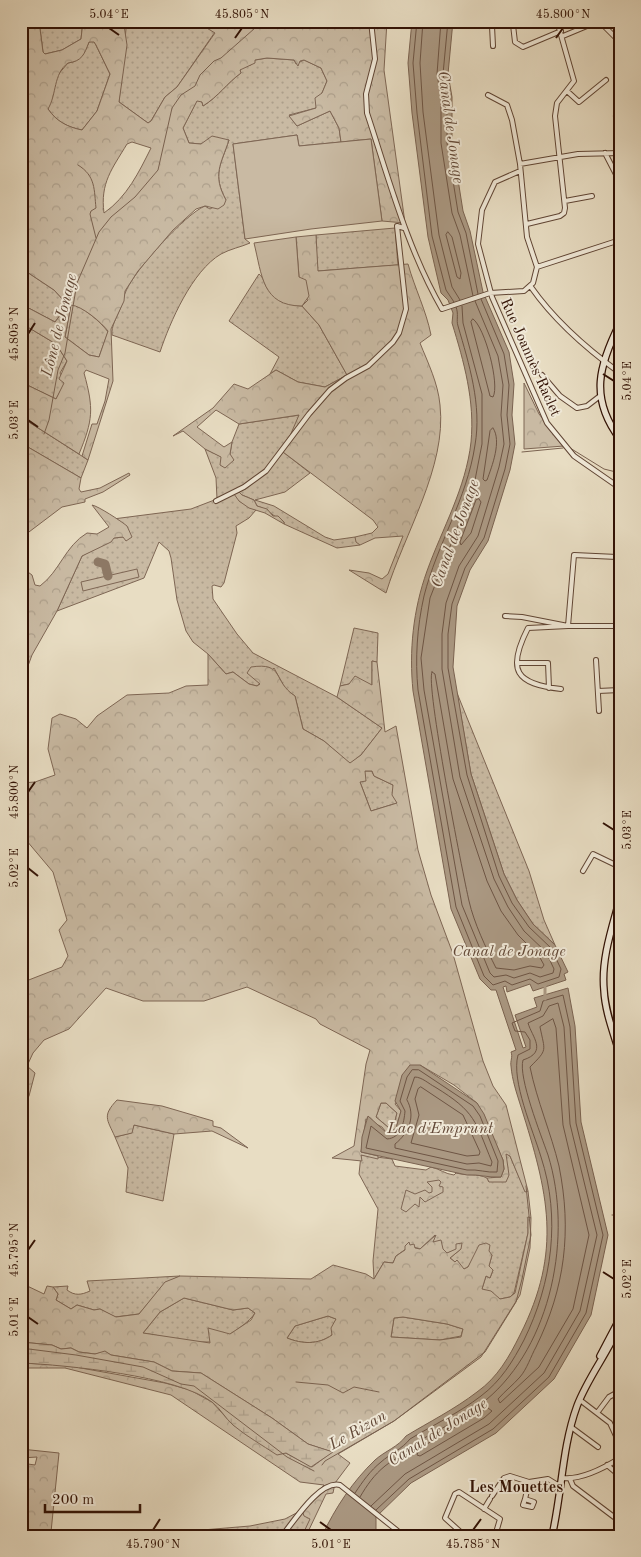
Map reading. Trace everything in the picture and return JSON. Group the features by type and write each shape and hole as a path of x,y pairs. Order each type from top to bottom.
{"main road":[{"path":"620,323 602,360 600,396 607,419 620,439"},
{"path":"620,898 608,944 603,982 606,1002 620,1055"},
{"path":"552,1536 571,1427 580,1400 605,1344 620,1318"},
{"path":"594,1370 611,1344 620,1324"}],"street":[{"path":"370,21 375,59 366,94 366,108 404,228 428,286 442,309 490,293 516,293 531,287"},
{"path":"494,46 492,26 496,21"},
{"path":"509,21 513,25 515,42 523,47 599,21 620,42"},
{"path":"527,224 560,216 564,213 565,201 555,116 557,103 574,82 562,33 557,21"},
{"path":"567,91 579,102 606,80"},
{"path":"488,95 507,105 512,120 520,164 527,237 537,267 531,287 544,307 602,360 620,373 617,379 620,402"},
{"path":"616,116 620,111"},
{"path":"605,153 618,174 620,182"},
{"path":"520,164 560,156 620,153"},
{"name":"Rue Joannès Raclet","path":"520,171 495,182 482,210 478,244 490,293 547,423 574,456 620,488"},
{"path":"565,201 592,196"},
{"path":"216,501 244,487 266,471 309,414 330,390 346,378 368,366 393,342 399,333 406,309 397,226 404,228"},
{"path":"537,267 620,240"},
{"path":"542,375 560,396 577,408 587,406 600,396"},
{"path":"568,626 574,555 617,557 620,561"},
{"path":"505,616 522,617 568,626"},
{"path":"561,689 526,682 520,674 518,649 528,628 548,626 552,628 568,626 620,626"},
{"path":"596,660 599,711"},
{"path":"518,663 548,662 549,688"},
{"path":"598,691 620,690"},
{"path":"584,871 593,854 620,868"},
{"path":"597,1413 609,1397 620,1391"},
{"path":"580,1400 610,1422 616,1436"},
{"path":"571,1427 598,1447"},
{"path":"563,1478 570,1479 620,1458"},
{"path":"607,1465 620,1476"},
{"path":"484,1509 504,1478 510,1476 529,1482 548,1479 561,1487"},
{"path":"570,1479 573,1486 614,1517"},
{"path":"525,1499 529,1482"},
{"path":"282,1536 317,1493 331,1484 342,1487 380,1515 404,1536"},
{"path":"465,1536 444,1518 455,1494 459,1492 500,1519 495,1536"}],"green space":[{"path":"21,21 39,21 43,52 45,54 62,50 81,39 83,21 117,21 124,25 127,45 119,102 148,123 165,97 177,87 215,33 195,21 387,21 384,70 405,223 382,221 371,139 341,142 339,128 330,111 297,126 289,116 316,108 315,98 322,93 327,81 321,68 304,60 300,61 298,66 294,60 267,58 255,60 255,63 240,70 241,73 209,102 203,106 202,102 197,101 183,128 189,143 201,144 212,136 229,140 219,170 219,183 226,200 224,205 218,209 205,206 196,209 173,230 138,271 125,291 124,301 111,329 113,381 88,460 82,456 92,424 97,424 105,401 109,379 86,370 84,373 91,405 87,432 79,454 21,417 21,382 56,399 64,383 59,379 67,361 56,344 21,323 21,304 55,322 68,305 54,290 21,268","holes":["89,42 94,42 96,45 110,74 97,111 82,130 63,123 48,109 57,78 63,68 68,63 82,57","132,142 151,148 126,192 104,213 103,202 108,177 127,144","71,305 91,315 108,331 99,357 89,355 65,337"]},
{"path":"39,21 83,21 81,39 62,50 45,54 43,52"},
{"path":"117,21 195,21 215,32 177,87 165,97 148,123 119,102 126,29"},
{"path":"94,41 110,74 97,111 82,130 63,123 48,109 56,77 68,63 76,61 82,56 89,42"},
{"path":"267,58 294,60 296,64 304,60 321,68 327,81 316,108 289,115 297,126 330,111 339,128 341,142 299,146 297,135 233,144 245,239 250,243 221,254 201,272 183,298 160,352 112,335 113,325 125,293 149,257 173,231 196,211 205,206 210,209 226,200 219,183 219,170 229,140 201,144 189,143 183,128 197,100 202,102 203,106 241,73 240,70 244,66 251,65 255,60"},
{"path":"297,135 299,146 371,139 382,221 245,239 233,144"},
{"path":"395,228 398,265 317,271 316,235"},
{"path":"316,235 318,271 408,264 431,335 420,343 439,397 440,428 437,452 431,476 386,593 349,570 369,573 382,579 388,574 403,536 375,538 360,545 356,542 355,537 372,533 378,527 373,520 283,452 299,415 239,424 216,410 197,427 224,447 232,442 230,454 234,460 225,468 220,465 221,457 205,449 183,431 173,436 213,408 234,384 248,389 276,370 298,382 325,387 347,375 319,325 302,306 308,300 299,277 296,237"},
{"path":"296,237 299,277 306,280 309,296 302,306 289,305 271,295 262,277 254,243"},
{"path":"21,268 54,290 68,305 55,322 21,304"},
{"path":"259,274 273,295 293,305 302,306 319,325 347,375 325,387 298,382 276,370 270,374 279,357 229,321"},
{"path":"71,304 91,315 108,332 99,357 89,355 65,337"},
{"path":"21,323 56,344 67,361 60,373 65,383 56,399 21,382"},
{"path":"524,383 539,414 564,446 524,449"},
{"path":"300,415 283,452 310,473 285,492 255,500 274,506 325,537 334,540 355,537 360,545 337,548 284,524 284,522 268,511 257,506 254,500 242,495 239,501 256,510 249,518 236,526 237,533 224,583 221,587 212,586 213,599 237,634 253,653 337,697 382,728 361,755 350,764 324,741 303,729 295,696 286,690 274,668 257,686 249,684 233,672 226,674 208,654 193,642 186,631 177,600 169,551 159,542 144,578 57,611 82,556 114,538 123,537 120,521 113,519 191,509 217,499 216,478 205,449 222,457 230,454 232,442 239,424"},
{"path":"21,417 88,460 81,478 21,443"},
{"path":"21,443 81,478 79,489 81,492 100,488 129,473 130,475 103,492 85,499 85,502 62,507 21,538"},
{"path":"239,492 254,500 257,506 267,509 273,516 278,516 284,524 265,513 249,508 239,501 234,494"},
{"path":"92,505 115,517 127,526 132,537 126,541 123,537 114,538 111,542 82,556 57,611 32,655 21,685 21,567 32,575 35,585 40,586 53,573 79,538 87,533 97,534 109,527"},
{"path":"137,569 139,577 83,591 81,582"},
{"path":"354,628 378,633 377,662 372,661 372,685 349,684 340,686"},
{"path":"208,654 226,674 233,672 249,684 257,686 260,684 247,673 251,667 269,667 274,670 283,684 295,696 303,729 324,741 350,763 361,755 382,728 337,697 340,686 349,684 355,676 372,685 372,661 377,662 385,732 396,726 418,850 431,895 453,954 483,1061 493,1086 506,1105 528,1191 525,1192 510,1156 506,1154 509,1175 506,1182 489,1182 487,1178 501,1177 504,1169 503,1160 477,1103 454,1085 420,1065 395,1104 401,1111 396,1129 388,1135 382,1127 366,1119 361,1152 378,1156 378,1159 361,1155 362,1161 332,1158 354,1146 366,1064 370,1050 320,1024 316,1019 247,987 204,1001 143,1001 106,988 69,1029 44,1040 33,1053 27,1066 35,1073 29,1096 21,1109 21,983 62,967 68,956 59,930 67,920 53,872 21,834 21,783 35,782 55,775 48,749 52,718 60,714 76,719 87,728 97,716 127,695 169,693 186,686 208,685","holes":["365,771 372,771 374,776 393,785 392,795 397,803 371,811 360,782 366,781","381,1103 386,1103 397,1113 394,1125 389,1128 376,1117"]},
{"path":"457,693 529,871 544,920 555,945 533,924 517,900 504,874 471,774"},
{"path":"365,771 372,771 374,776 393,785 397,803 371,811 360,782"},
{"path":"117,1100 162,1106 213,1121 213,1126 221,1128 248,1148 212,1131 174,1134 134,1125 132,1133 115,1137 107,1118 109,1110"},
{"path":"381,1103 386,1103 397,1113 394,1125 389,1128 376,1117"},
{"path":"134,1125 174,1134 163,1201 126,1192 128,1168 115,1137 131,1133"},
{"path":"505,1153 510,1156 525,1191 528,1191 531,1218 528,1217 528,1233 514,1293 510,1297 500,1299 482,1289 486,1276 490,1278 493,1270 489,1266 492,1255 475,1256 468,1267 464,1269 450,1258 461,1249 447,1253 433,1242 435,1235 420,1249 410,1246 396,1256 393,1263 384,1262 374,1279 373,1261 378,1209 359,1174 361,1155 392,1159 395,1166 426,1170 431,1167 454,1175 456,1173 479,1176 487,1178 489,1182"},
{"path":"439,1180 441,1182 439,1186 443,1187 443,1192 425,1202 420,1197 419,1207 415,1204 406,1212 401,1209 406,1190 415,1194 425,1190 429,1193 432,1192 432,1187 427,1182"},
{"path":"528,1217 531,1218 530,1248 520,1295 481,1357 394,1421 338,1454 350,1463 335,1483 333,1493 326,1494 306,1536 302,1536 310,1519 304,1516 302,1510 324,1485 300,1482 171,1395 65,1368 21,1368 21,1363 64,1365 165,1383 190,1390 212,1402 233,1425 312,1467 332,1452 308,1444 272,1418 201,1373 172,1371 154,1362 111,1355 105,1352 95,1354 79,1352 71,1348 61,1349 52,1345 21,1342 21,1283 44,1294 47,1286 53,1287 58,1294 56,1300 71,1309 77,1305 94,1310 100,1309 116,1317 139,1314 165,1282 180,1276 311,1279 333,1265 366,1274 374,1279 384,1262 393,1263 396,1256 405,1250 405,1246 409,1242 410,1245 414,1244 415,1248 420,1249 436,1235 433,1242 441,1240 443,1249 447,1253 456,1249 456,1244 462,1243 461,1249 450,1258 455,1262 457,1260 464,1269 468,1267 479,1245 486,1243 490,1245 489,1251 492,1255 489,1266 493,1270 490,1278 486,1276 482,1289 491,1291 500,1299 510,1297 515,1293 528,1233","holes":["184,1298 233,1310 248,1308 255,1313 251,1320 230,1334 208,1328 210,1343 143,1333 160,1312","328,1316 336,1319 331,1328 332,1335 316,1342 304,1342 287,1338 295,1326","403,1317 447,1324 463,1329 461,1337 440,1340 391,1337 394,1318"]},
{"path":"180,1276 165,1283 139,1314 115,1317 100,1309 94,1310 77,1305 71,1309 56,1300 58,1294 53,1287 68,1286 67,1290 70,1292 81,1294 90,1291 87,1281"},
{"path":"184,1298 233,1310 248,1308 255,1313 235,1331 221,1339 210,1342 143,1333 160,1312"},
{"path":"328,1316 336,1319 332,1335 327,1338 321,1341 310,1342 287,1338 295,1326"},
{"path":"403,1317 447,1324 463,1329 461,1336 440,1340 391,1337 394,1318"},
{"path":"21,1342 52,1345 61,1349 71,1348 79,1352 95,1354 105,1351 111,1355 154,1362 172,1371 201,1373 272,1418 308,1444 333,1452 311,1467 286,1453 277,1455 243,1433 227,1419 218,1407 196,1393 174,1385 148,1379 92,1369 21,1363"},
{"path":"21,1449 59,1453 51,1532 21,1536 21,1463 35,1465 37,1457 21,1458"},
{"path":"302,1510 311,1519 302,1536 131,1536 250,1526 285,1519"}],"water":[{"path":"412,21 453,21 448,74 452,97 452,142 463,211 470,231 483,292 509,352 514,384 512,415 515,444 510,470 488,541 470,570 457,606 453,667 471,774 504,874 517,900 533,924 555,945 568,972 564,974 566,980 533,991 530,984 507,992 506,986 503,987 523,1048 526,1047 515,1015 537,1007 534,998 568,988 575,1026 581,1122 608,1235 591,1315 554,1379 496,1433 411,1483 376,1517 376,1536 322,1536 345,1495 375,1460 406,1436 469,1398 497,1373 516,1343 533,1304 542,1276 546,1248 547,1221 544,1195 512,1071 511,1052 516,1050 496,990 491,990 480,979 451,909 413,691 412,646 418,601 427,571 464,476 472,427 470,397 461,352 452,323 453,313 448,300 441,293 428,237 412,113 408,63"},
{"name":"Lac d'Emprunt","path":"410,1065 420,1065 477,1103 484,1114 503,1160 504,1169 501,1177 467,1175 361,1152 362,1137 368,1116 388,1134 396,1128 401,1111 395,1101 402,1075"}],"waterway":[{"name":"Lône de Jonage","path":"44,434 49,420 58,370 65,353 77,283 99,232 111,217 135,197 158,170 172,108 181,95 195,86 200,75 214,61 221,58 263,21"},
{"path":"78,165 88,174 93,184 96,208 90,214 96,238"},
{"path":"522,452 563,448"},
{"path":"570,448 604,469 620,473"},
{"name":"Canal de Jonage","path":"545,985 545,999"},
{"name":"Le Rizan","path":"322,1465 325,1461 394,1421 485,1352 516,1302 522,1279 531,1235 526,1186"},
{"path":"612,1215 620,1215"},
{"name":"Le Rizan","path":"21,1348 76,1355 143,1367 181,1384 194,1386 287,1457 314,1471"},
{"path":"296,1382 328,1385 343,1393 354,1387 379,1392"}],"taxiway":[{"path":"98,562 105,564 108,576"}],"district":[{"name":"Les Mouettes","path":"516,1486"}]}
